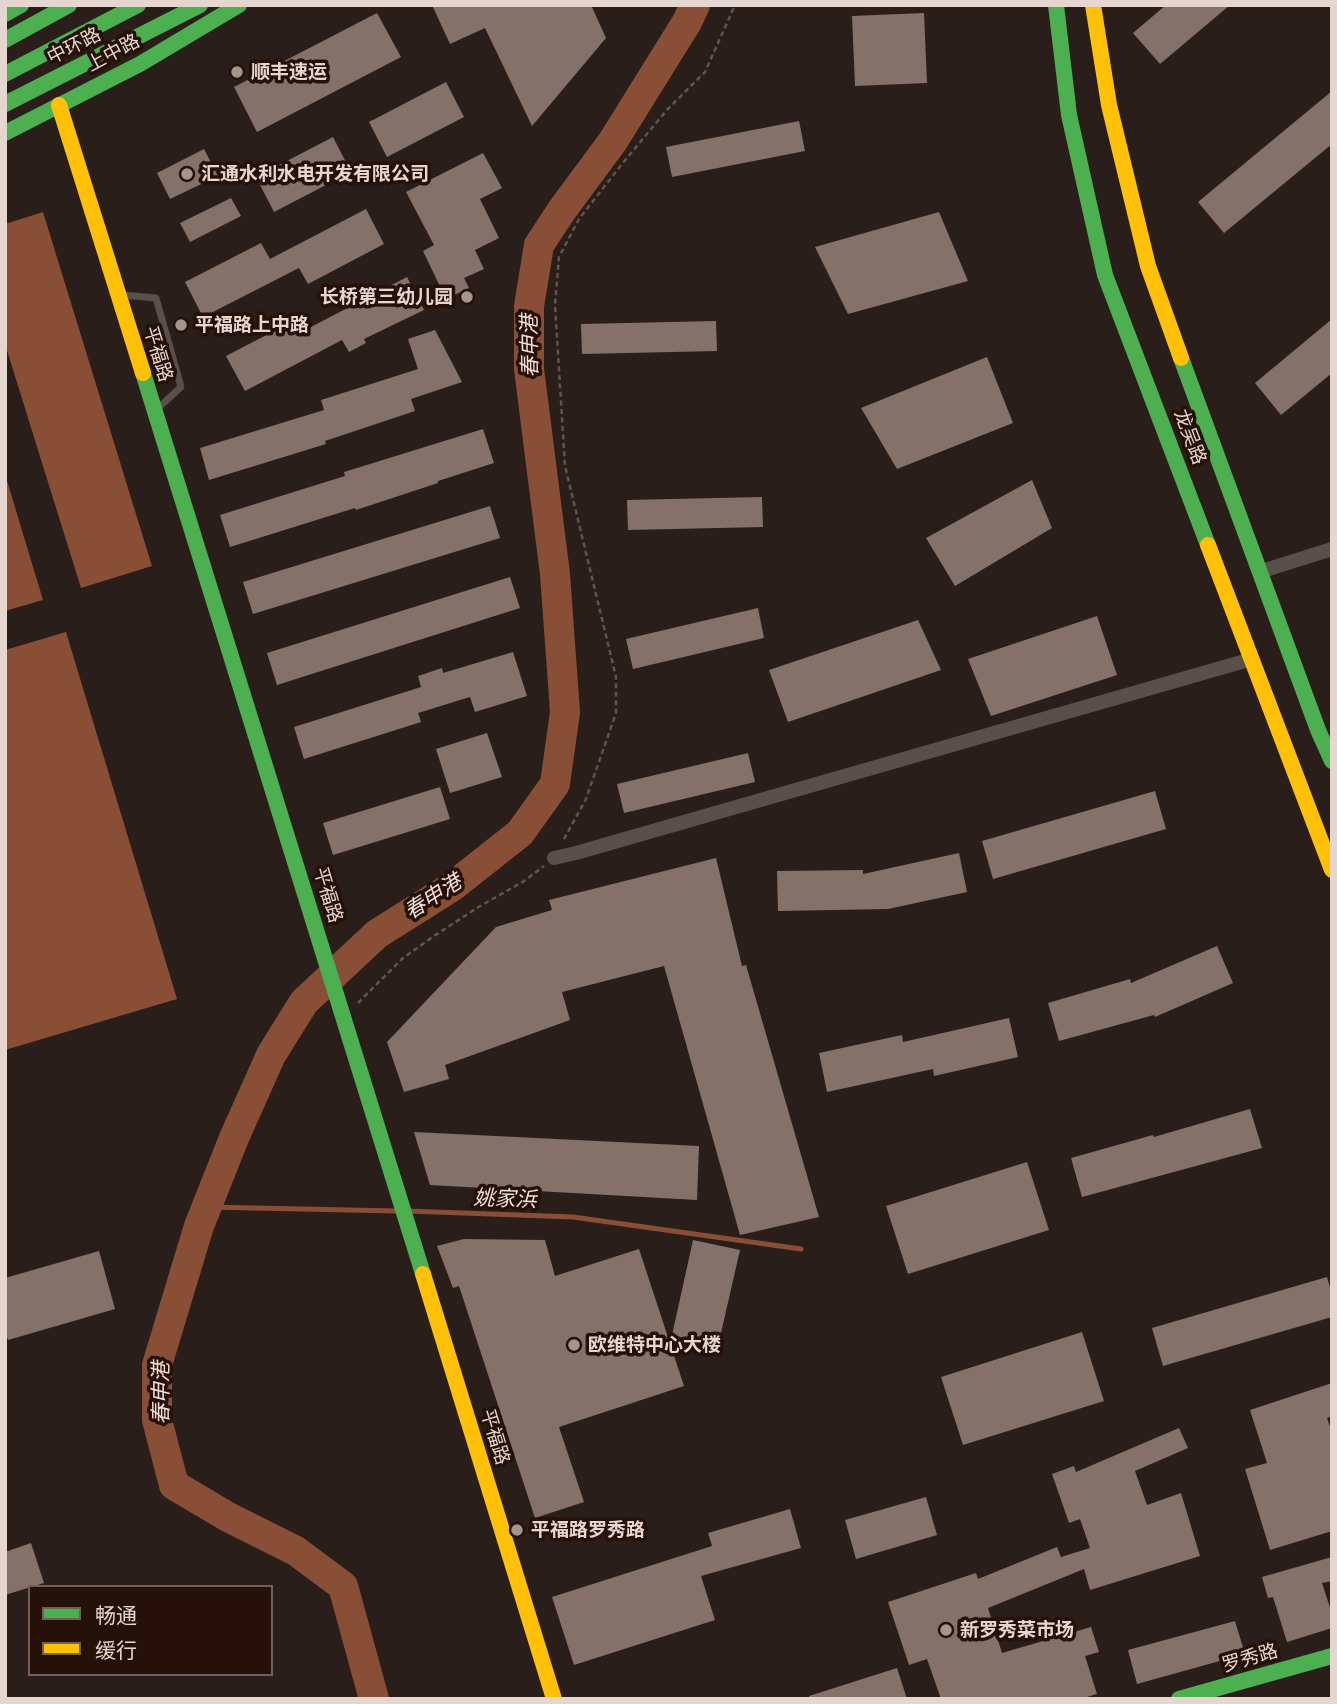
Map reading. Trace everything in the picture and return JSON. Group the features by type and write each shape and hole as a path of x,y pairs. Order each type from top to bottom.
{"main road":[{"path":"5,14 21,5"},
{"name":"中环路","path":"5,40 69,5"},
{"name":"中环路","path":"5,74 138,5"},
{"name":"中环路","path":"5,104 200,5"},
{"name":"上中路","path":"5,133 140,64 239,5"},
{"name":"龙吴路","path":"1056,5 1069,115 1105,275 1332,870"},
{"name":"龙吴路","path":"1094,5 1108,105 1148,266 1259,572 1332,761"},
{"name":"平福路","path":"58,105 554,1699"},
{"name":"罗秀路","path":"1179,1699 1332,1656"}],"street":[{"path":"1259,572 1332,549"},
{"path":"554,858 1252,659"}],"lane":[{"path":"118,295 156,298 181,387 154,411"}],"path":[{"path":"372,988 403,958 477,908 524,881 554,858 586,799 617,713 616,677 565,466 555,304 559,257 579,219 622,164 666,111 705,72 735,5"}],"shaded area":[{"path":"43,212 152,566 81,588 5,344 5,224"},
{"path":"5,474 43,600 5,611"},
{"path":"66,632 177,999 5,1050 5,650"}],"building":[{"path":"432,5 591,5 606,38 532,126 485,28 450,44"},
{"path":"1166,5 1230,5 1160,64 1133,33"},
{"path":"377,13 401,57 257,132 234,87"},
{"path":"924,13 927,83 855,86 852,16"},
{"path":"446,82 464,117 387,157 369,122"},
{"path":"1332,91 1332,144 1224,233 1198,202"},
{"path":"799,121 805,151 672,177 666,147"},
{"path":"333,137 351,172 274,212 256,177"},
{"name":"汇通水利水电开发有限公司","path":"204,149 218,176 170,199 157,173"},
{"path":"483,153 502,188 480,199 499,238 475,250 484,269 464,278 469,288 446,299 423,251 434,245 406,192"},
{"path":"231,198 241,216 190,242 180,223"},
{"path":"366,209 384,244 308,284 299,268 203,317 185,282 261,243 270,259"},
{"path":"939,212 968,281 848,314 815,247"},
{"path":"407,277 424,310 364,339 366,343 349,352 342,340 245,391 226,356 303,316 309,328"},
{"path":"1332,319 1332,373 1281,415 1255,383"},
{"path":"716,321 717,351 582,354 581,324"},
{"path":"435,330 462,382 411,399 415,411 325,441 326,444 209,480 200,448 324,410 321,400 418,369 408,339"},
{"path":"987,357 1013,423 897,469 861,408"},
{"path":"483,429 494,463 356,510 355,508 230,547 220,515 345,476 344,472"},
{"path":"1032,480 1052,528 955,586 926,538"},
{"path":"762,497 763,527 628,530 627,500"},
{"path":"490,506 500,538 253,614 243,582"},
{"path":"510,577 520,608 277,685 267,653"},
{"path":"758,608 764,638 633,669 626,639"},
{"path":"1097,616 1117,675 991,716 968,659"},
{"path":"918,620 941,670 788,722 769,670"},
{"path":"513,652 527,696 475,712 470,697 418,713 421,722 304,759 294,727 421,687 418,676 442,668 443,673"},
{"path":"487,733 502,777 450,793 436,749"},
{"path":"748,753 755,782 624,813 617,784"},
{"path":"440,787 450,819 333,855 323,823"},
{"path":"1155,791 1166,829 993,879 982,841"},
{"path":"959,853 967,892 888,909 778,911 777,871 863,870 863,874"},
{"path":"716,858 742,966 746,965 819,1217 740,1235 664,966 562,992 570,1020 445,1065 449,1079 404,1092 387,1042 496,927 552,910 549,900"},
{"path":"1217,946 1233,983 1155,1017 1154,1015 1059,1041 1048,1003 1130,979 1131,983"},
{"path":"1009,1018 1018,1057 934,1076 933,1069 827,1092 819,1053 902,1035 903,1042"},
{"path":"1250,1109 1262,1148 1082,1197 1071,1158"},
{"path":"414,1132 699,1146 697,1200 430,1185"},
{"path":"1027,1162 1049,1230 908,1274 886,1206"},
{"name":"欧维特中心大楼","path":"464,1239 545,1240 555,1276 639,1249 684,1386 559,1427 584,1502 535,1518 459,1286 453,1288 437,1246"},
{"path":"693,1240 740,1250 718,1346 672,1335"},
{"path":"99,1251 115,1309 8,1340 5,1330 5,1278"},
{"path":"1327,1277 1332,1294 1332,1317 1163,1366 1152,1328"},
{"path":"1082,1332 1104,1401 963,1445 941,1377"},
{"path":"1332,1383 1332,1416 1327,1418 1332,1432 1332,1531 1270,1550 1245,1469 1267,1463 1250,1410"},
{"path":"1179,1428 1188,1448 1135,1471 1147,1505 1181,1493 1200,1556 1090,1590 1084,1569 988,1608 1002,1653 1091,1627 1099,1652 1085,1656 1097,1694 1080,1699 941,1699 927,1659 909,1665 888,1602 976,1573 978,1579 1057,1547 1061,1557 1090,1548 1080,1519 1069,1523 1052,1474 1074,1466 1076,1472"},
{"path":"926,1497 937,1535 856,1559 845,1520"},
{"path":"790,1509 801,1548 701,1576 715,1620 574,1665 552,1597 712,1546 708,1533"},
{"path":"31,1543 44,1583 28,1585 28,1588 5,1595 5,1552"},
{"path":"1332,1557 1332,1581 1322,1583 1332,1614 1332,1628 1287,1642 1273,1597 1268,1598 1262,1577"},
{"path":"1235,1621 1245,1654 1137,1684 1128,1650"},
{"path":"897,1668 907,1699 810,1699 809,1696"}],"waterway":[{"name":"春申港","path":"374,1699 343,1586 296,1551 228,1517 174,1485 157,1420 157,1365 199,1226 234,1138 271,1055 304,1002 377,934 453,886 520,833 555,784 565,712 555,574 529,369 529,306 539,245 613,141 695,5"},
{"name":"姚家浜","path":"207,1207 397,1211"},
{"name":"姚家浜","path":"407,1211 573,1217 801,1249"}],"traffic: fast":[{"path":"5,14 21,5"},
{"path":"5,40 69,5"},
{"path":"5,74 138,5"},
{"path":"5,104 200,5"},
{"path":"5,133 140,64 239,5"},
{"path":"1056,5 1069,115 1105,275 1208,545"},
{"path":"1181,358 1318,730 1332,761"},
{"path":"143,373 423,1274"},
{"path":"1179,1699 1332,1656"}],"traffic: slow":[{"path":"1093,5 1109,105 1148,266 1181,358"},
{"path":"59,105 143,373"},
{"path":"1208,545 1332,870"},
{"path":"423,1274 554,1699"}],"place":[{"name":"顺丰速运","path":"237,72"},
{"name":"汇通水利水电开发有限公司","path":"187,174"},
{"name":"长桥第三幼儿园","path":"467,297"},
{"name":"平福路上中路","path":"181,325"},
{"name":"欧维特中心大楼","path":"574,1345"},
{"name":"平福路罗秀路","path":"517,1530"},
{"name":"新罗秀菜市场","path":"946,1630"}]}
